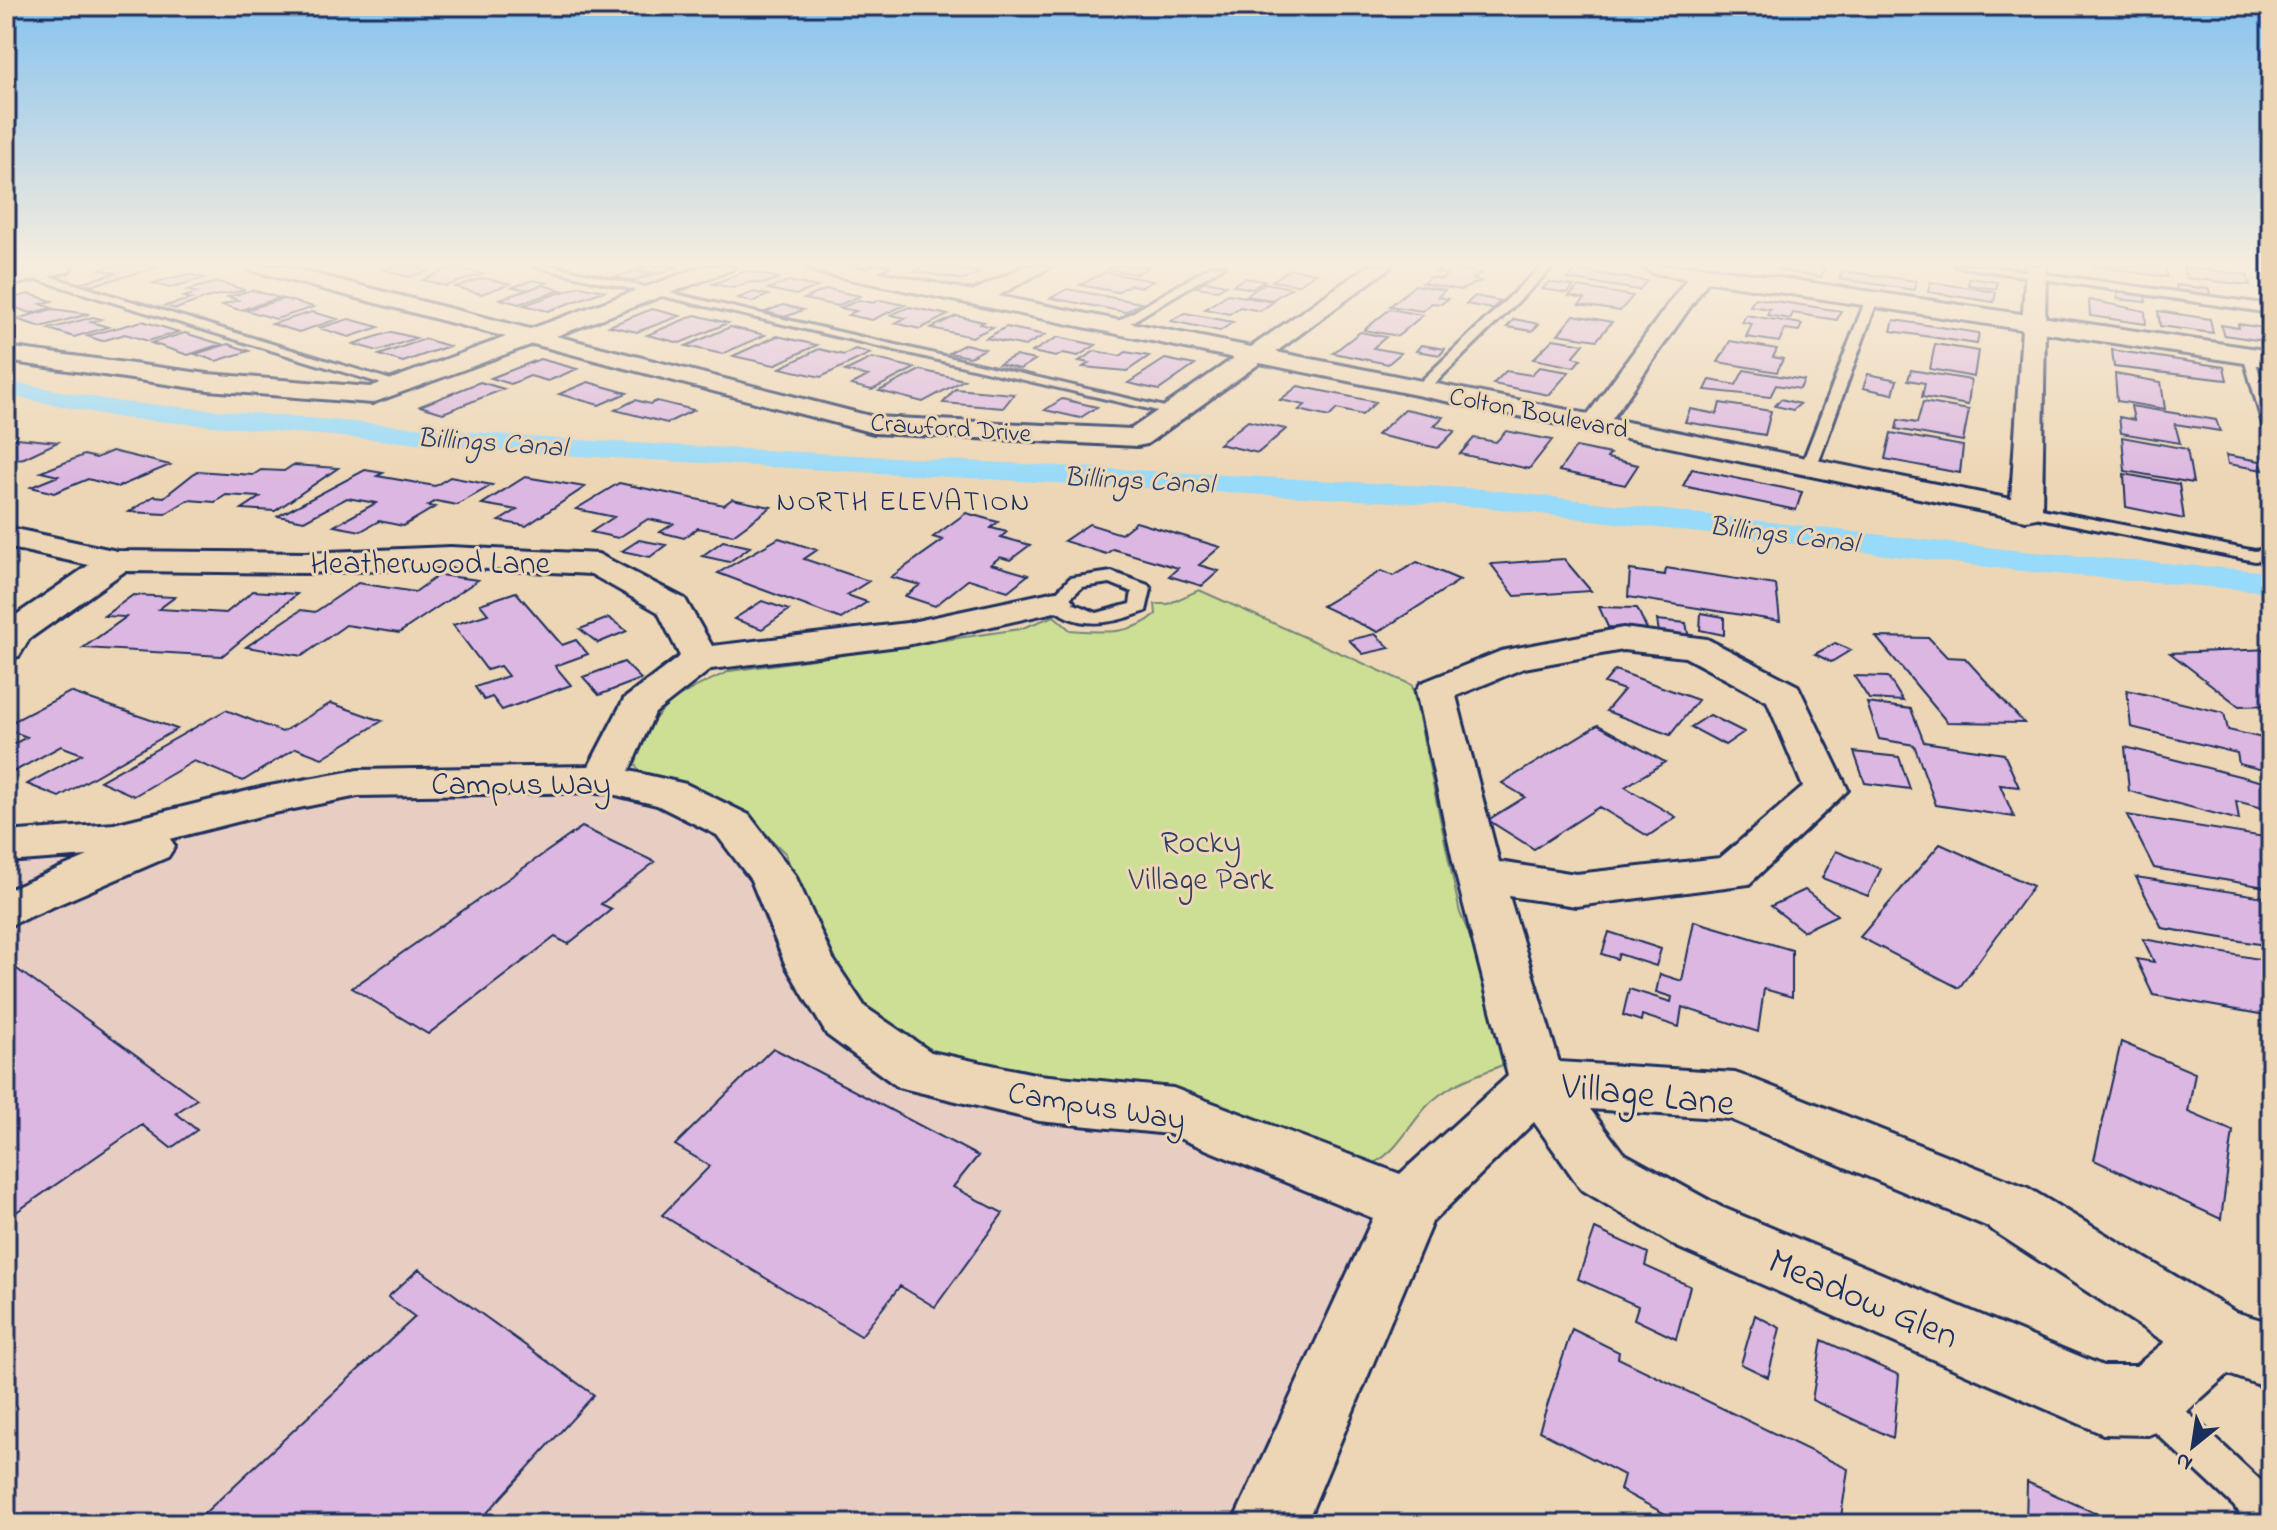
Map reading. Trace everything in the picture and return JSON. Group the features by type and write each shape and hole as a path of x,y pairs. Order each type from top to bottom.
{"street":[{"path":"6,354 208,382 372,395 531,337"},
{"name":"Crawford Drive","path":"534,337 874,425 1137,438 1175,411"},
{"name":"Colton Boulevard","path":"1172,337 2026,511"},
{"path":"1175,411 1277,337"},
{"path":"1595,423 1656,337"},
{"path":"2026,511 2033,337"},
{"path":"2129,337 2259,357"},
{"name":"Heatherwood Lane","path":"6,537 117,561 305,563 450,557 598,564 673,606 700,659"},
{"path":"6,648 14,633 117,561"},
{"path":"604,779 638,707 700,659 907,634 1056,602"},
{"path":"1479,875 1576,890 1733,873 1826,790 1784,694 1694,647 1623,639 1514,659 1435,691 1479,875 1538,1083"},
{"name":"Campus Way","path":"6,847 114,839 264,801 358,783 604,779 671,794 733,825 772,875 811,966 846,1021 917,1071 1039,1098 1173,1111 1409,1205"},
{"path":"6,910 264,801"},
{"name":"Village Lane","path":"1269,1524 1409,1205 1538,1083 1735,1096 2007,1207 2245,1347"},
{"name":"Meadow Glen","path":"1538,1083 1602,1171 1699,1227 2103,1400 2148,1401"},
{"path":"2148,1401 2245,1347"}],"lane":[{"path":"242,337 401,385"},
{"path":"849,337 1175,411"},
{"path":"1422,388 1475,337"},
{"path":"1809,466 1858,337"},
{"path":"2259,357 2271,428"},
{"path":"2026,511 2255,556 2271,553"},
{"path":"2148,1401 2247,1493 2270,1524"}],"shaded area":[{"path":"604,779 733,825 823,986 917,1071 1120,1106 1409,1205 1264,1524 6,1524 6,847 264,801"}],"green space":[{"name":"Rocky Village Park","path":"1199,590 1412,685 1460,913 1488,978 1505,1064 1464,1080 1437,1097 1397,1144 1373,1164 1078,1081 953,1062 899,1035 852,993 814,923 785,853 745,813 639,772 635,764 649,728 669,704 695,687 730,671 1020,629 1054,616 1070,630 1104,632 1126,629 1156,614 1155,604 1168,604"}],"building":[{"path":"91,337 114,337 102,341"},
{"path":"136,337 160,337 148,341"},
{"path":"170,337 199,337 221,344 188,355 151,343"},
{"path":"374,337 416,338 378,351 353,344"},
{"path":"657,337 693,337 680,343"},
{"path":"706,337 760,337 722,354 686,346"},
{"path":"774,337 817,345 774,365 733,356"},
{"path":"987,337 1041,337 1025,346"},
{"path":"1057,337 1096,345 1078,356 1063,353 1056,357 1032,352"},
{"path":"1353,337 1386,337 1373,348 1401,353 1388,364 1333,353"},
{"path":"1749,337 1781,337 1779,342"},
{"path":"1933,337 1978,337 1977,344"},
{"path":"2240,337 2271,337 2271,342"},
{"path":"425,339 449,346 403,362 379,355"},
{"path":"1553,339 1584,344 1573,357 1581,359 1574,367 1533,359"},
{"path":"1730,341 1777,349 1773,357 1783,359 1777,372 1718,362"},
{"path":"228,344 249,351 216,361 195,354"},
{"path":"965,344 985,349 970,357 949,353"},
{"path":"1935,344 1978,351 1974,377 1930,369"},
{"path":"1421,345 1445,349 1440,355 1416,351"},
{"path":"819,349 844,355 855,349 871,353 821,377 780,368"},
{"path":"2112,350 2224,367 2227,380 2114,367"},
{"path":"1095,351 1120,356 1126,352 1149,356 1127,371 1083,367 1089,363 1079,361"},
{"path":"1015,356 1035,360 1020,369 999,364"},
{"path":"872,358 915,368 872,390 851,385 868,376 845,371"},
{"path":"540,359 577,369 548,381 530,376 511,384 491,378"},
{"path":"1165,359 1195,365 1159,390 1128,383"},
{"path":"1539,367 1569,372 1549,395 1493,384 1506,371 1531,375"},
{"path":"920,370 964,380 923,402 879,391"},
{"path":"1744,370 1804,380 1800,389 1776,385 1770,397 1705,390 1710,380 1736,385"},
{"path":"1911,370 1971,380 1968,405 1922,397 1925,383 1908,380"},
{"path":"1868,374 1897,380 1893,394 1863,388"},
{"path":"2115,374 2161,382 2165,409 2117,401"},
{"path":"480,382 504,389 443,413 420,406"},
{"path":"588,382 627,393 599,405 559,394"},
{"path":"1298,386 1376,402 1362,415 1337,409 1329,417 1299,410 1305,405 1280,400"},
{"path":"955,389 1014,394 1003,408 943,403"},
{"path":"1062,399 1097,407 1080,418 1045,410"},
{"path":"1781,399 1800,404 1793,410 1775,406"},
{"path":"635,400 650,404 657,401 694,410 667,423 615,410"},
{"path":"1923,402 1969,410 1963,441 1896,429 1898,420 1917,423"},
{"path":"1720,403 1771,411 1765,435 1685,422 1690,409 1717,414"},
{"path":"2131,406 2216,420 2220,431 2175,424 2180,443 2121,433 2119,417 2134,420"},
{"path":"1405,409 1443,417 1434,426 1455,431 1438,448 1377,435"},
{"path":"1248,421 1286,429 1258,453 1219,444"},
{"path":"1506,431 1552,440 1529,469 1460,454 1474,438 1496,442"},
{"path":"1891,433 1963,446 1960,473 1885,459"},
{"path":"6,437 58,442 24,458 6,461"},
{"path":"2122,437 2187,449 2193,483 2125,471"},
{"path":"1576,447 1610,454 1607,458 1638,465 1625,485 1559,471"},
{"path":"112,451 170,465 118,487 88,479 54,493 31,487 58,476 41,472 84,455 96,458"},
{"path":"2226,455 2260,461 2263,470 2228,464"},
{"path":"293,465 338,468 275,511 242,509 260,497 226,495 215,502 188,500 165,514 129,512 154,496 164,497 197,471 253,475 261,470 284,471"},
{"path":"1692,469 1802,492 1796,510 1683,486"},
{"path":"365,470 383,473 377,476 435,486 450,477 492,485 457,505 436,501 428,506 435,507 403,526 379,521 361,531 334,526 376,503 347,498 304,521 278,516"},
{"path":"2124,474 2179,484 2184,519 2126,507"},
{"path":"525,477 585,487 526,526 499,521 517,510 482,504"},
{"path":"619,483 724,505 732,499 771,507 733,535 698,528 684,538 660,532 673,524 648,519 618,538 591,532 614,517 576,509"},
{"path":"966,513 998,522 991,528 1007,532 1001,537 1030,545 1010,560 1000,557 991,564 1028,575 1008,591 969,579 935,606 905,596 920,585 891,577 943,540 933,537"},
{"path":"1136,522 1220,547 1199,565 1219,571 1202,586 1169,576 1178,568 1113,549 1106,554 1064,541 1089,524 1121,534"},
{"path":"779,538 817,550 804,559 869,581 847,595 867,602 841,619 718,573"},
{"path":"639,540 666,545 650,557 622,551"},
{"path":"723,541 750,547 729,562 702,556"},
{"path":"1564,559 1591,591 1515,596 1491,564"},
{"path":"1417,562 1460,580 1378,632 1322,606 1381,571 1393,576"},
{"path":"1666,568 1776,585 1780,621 1628,597 1630,570 1665,575"},
{"path":"439,575 478,580 399,633 346,625 302,656 246,647 301,610 315,612 358,583 415,592"},
{"path":"253,591 297,594 222,656 83,648 126,617 104,616 133,595 175,597 159,609 226,613"},
{"path":"516,592 562,645 576,640 588,654 555,666 571,685 502,710 492,697 484,700 475,687 508,676 500,666 487,670 453,625 488,614 480,604"},
{"path":"762,601 789,610 762,629 734,619"},
{"path":"1599,607 1637,608 1647,629 1608,627"},
{"path":"1701,613 1724,617 1724,635 1700,630"},
{"path":"609,618 627,631 598,643 580,629"},
{"path":"1657,620 1686,623 1690,643 1660,639"},
{"path":"1375,634 1390,648 1363,654 1349,640"},
{"path":"1876,637 1929,638 1947,657 1965,658 2024,723 1947,722"},
{"path":"1835,643 1851,650 1831,662 1815,654"},
{"path":"2271,649 2271,705 2239,706 2170,653"},
{"path":"624,662 641,679 599,695 583,677"},
{"path":"1615,670 1698,700 1670,735 1606,711 1624,690 1604,683"},
{"path":"1854,676 1888,677 1903,701 1869,699"},
{"path":"2127,690 2224,713 2228,730 2271,740 2271,772 2239,764 2237,753 2131,727"},
{"path":"70,692 177,729 59,797 27,784 82,754 61,746 6,776 6,748 27,737 6,729 6,725"},
{"path":"331,703 382,721 322,758 296,748 243,781 194,761 134,796 100,781 226,710 282,732"},
{"path":"1867,703 1911,709 1924,742 2004,754 2019,787 2000,785 2014,817 1936,805 1914,745 1879,739"},
{"path":"1710,715 1744,732 1725,745 1691,727"},
{"path":"1598,725 1665,762 1625,787 1676,817 1648,836 1599,807 1534,849 1488,820 1525,797 1502,783"},
{"path":"2125,747 2271,784 2271,810 2236,801 2239,820 2129,791"},
{"path":"1854,752 1899,757 1910,789 1865,783"},
{"path":"2127,815 2271,838 2271,865 2260,863 2271,888 2154,868"},
{"path":"582,827 655,862 601,904 612,909 568,944 555,937 428,1034 352,988"},
{"path":"1940,844 2033,886 1959,988 1860,937"},
{"path":"1836,851 1881,869 1868,896 1822,878"},
{"path":"2136,877 2271,898 2271,946 2162,928"},
{"path":"1805,890 1837,915 1803,931 1771,906"},
{"path":"1694,921 1792,950 1792,997 1764,989 1758,1032 1682,1007 1679,1027 1642,1015 1641,1021 1623,1015 1629,989 1671,1002 1672,997 1656,992 1660,974 1682,981"},
{"path":"1609,932 1661,949 1656,966 1619,954 1617,959 1602,954"},
{"path":"2143,939 2271,961 2271,1016 2153,995 2136,959 2154,962"},
{"path":"14,967 197,1099 176,1113 197,1130 171,1148 142,1125 6,1219 6,971"},
{"path":"2121,1042 2195,1073 2188,1112 2233,1131 2221,1219 2094,1160"},
{"path":"773,1048 978,1156 953,1187 1003,1213 935,1307 900,1286 861,1336 662,1215 710,1166 675,1145"},
{"path":"1595,1229 1648,1253 1645,1266 1690,1286 1676,1339 1634,1319 1638,1306 1578,1279"},
{"path":"419,1269 594,1395 477,1524 193,1524 415,1317 388,1297"},
{"path":"1755,1315 1780,1328 1768,1377 1741,1364"},
{"path":"1572,1329 1619,1352 1618,1358 1848,1469 1840,1524 1684,1524 1620,1490 1624,1475 1539,1431"},
{"path":"1822,1340 1899,1375 1893,1438 1812,1400"},
{"path":"2027,1482 2119,1524 2026,1524"}],"waterway":[{"name":"Billings Canal","path":"6,388 121,410 542,446 1482,498 2021,561 2271,582"}],"district":[{"name":"NORTH ELEVATION","path":"904,500"}]}
